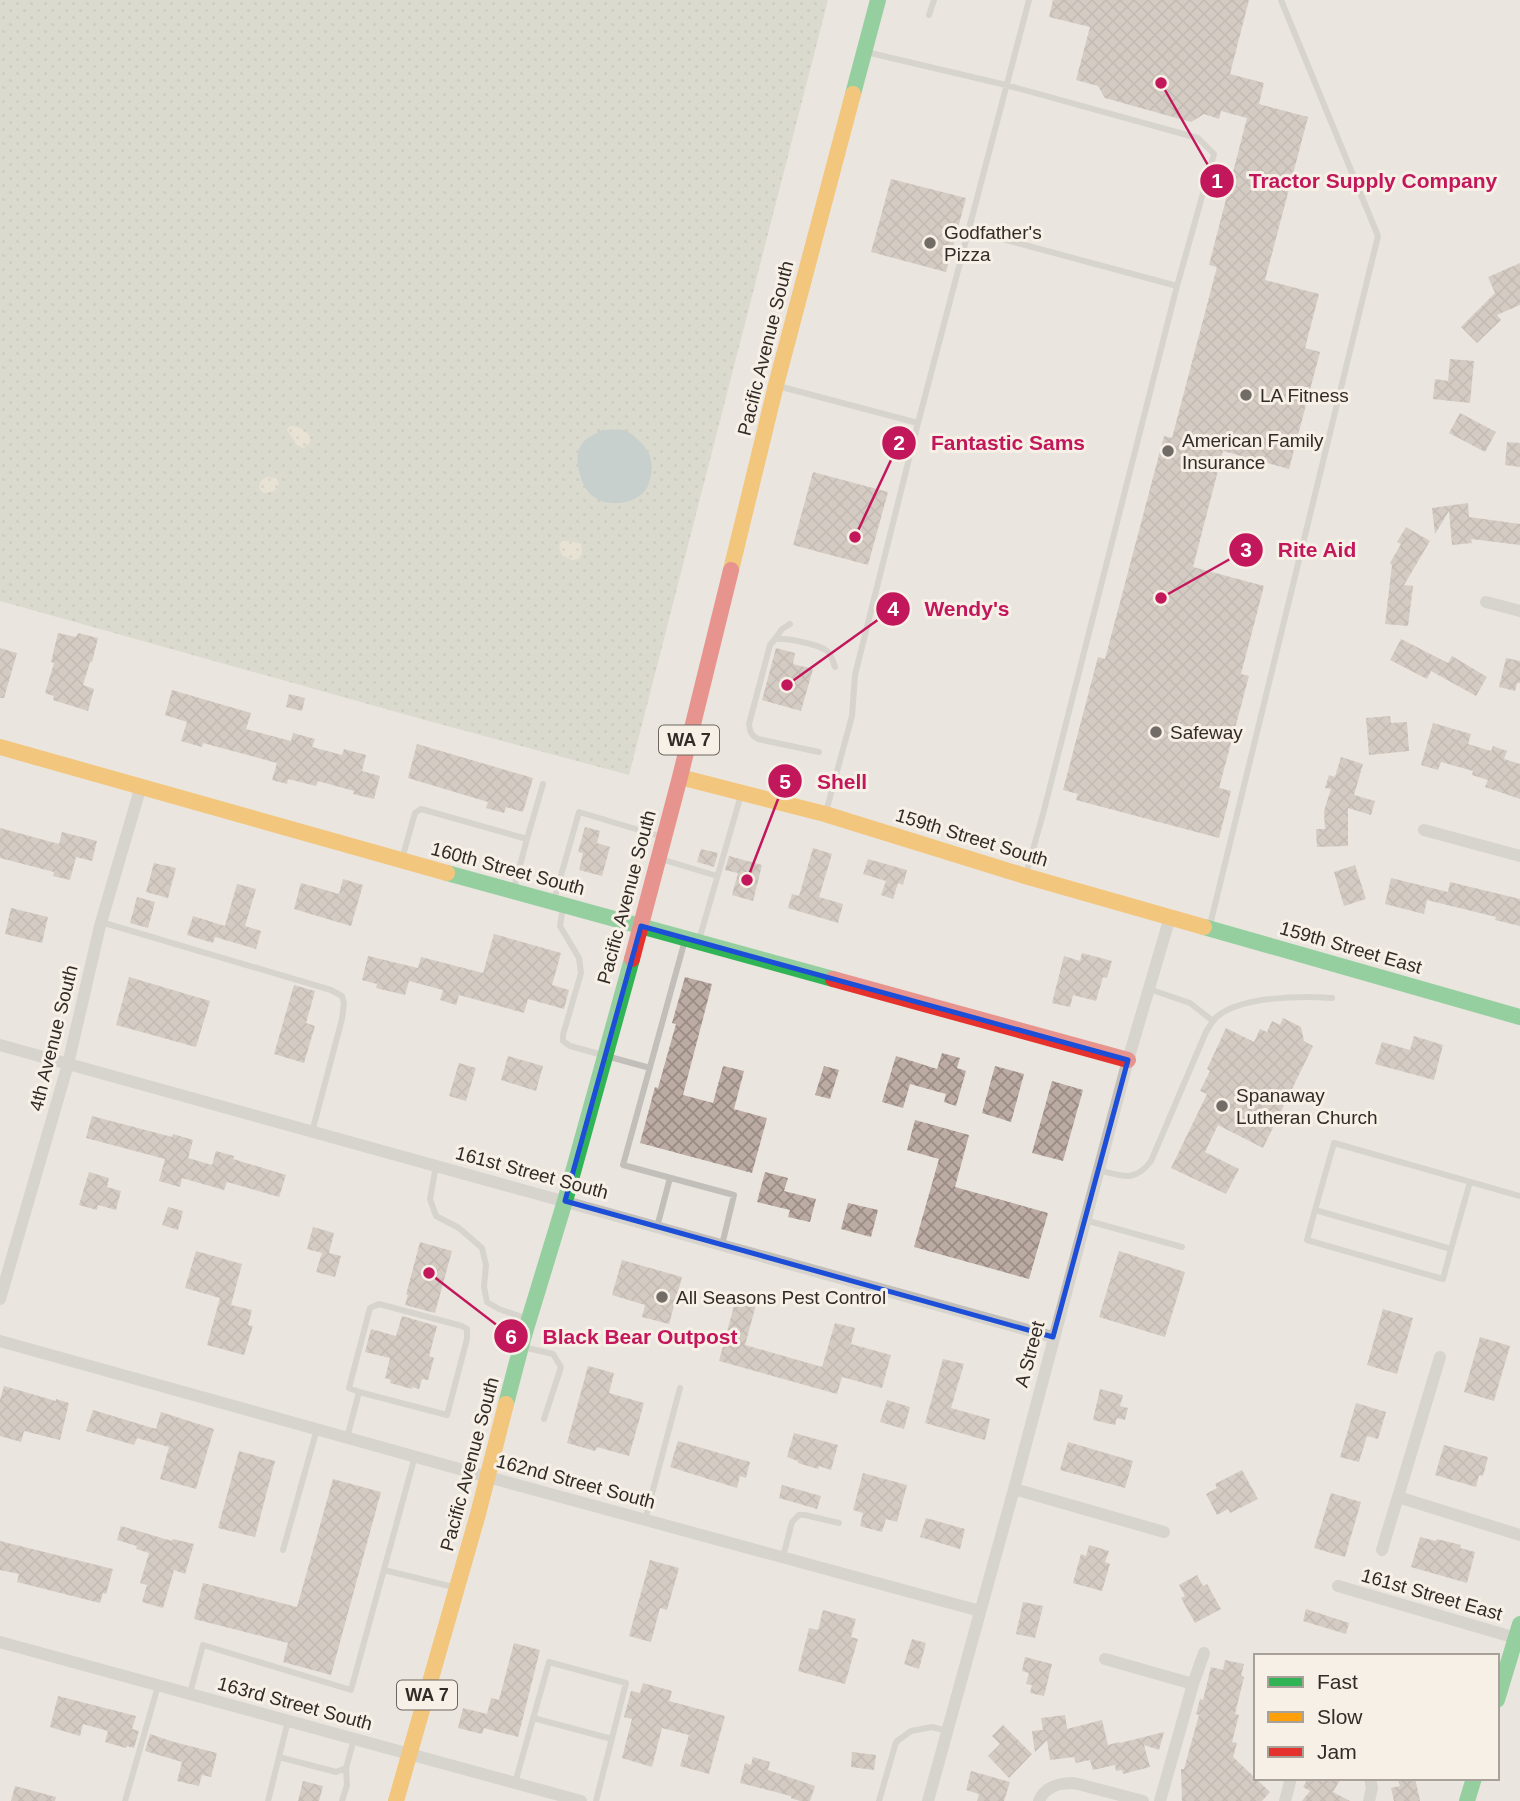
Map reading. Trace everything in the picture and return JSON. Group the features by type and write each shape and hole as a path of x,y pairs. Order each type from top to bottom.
{"street":[{"name":"Pacific Avenue South","path":"397,1801 488,1477 521,1346 565,1202 659,859 776,385 878,0"},
{"path":"1486,602 1520,611"},
{"name":"160th Street South","path":"0,747 1128,1060"},
{"name":"159th Street South","path":"680,777 825,814 1170,917"},
{"name":"4th Avenue South","path":"0,1300 68,1064 101,922 141,786"},
{"path":"1424,830 1520,856"},
{"name":"159th Street East","path":"1170,917 1520,1017"},
{"name":"A Street","path":"928,1801 1128,1060 1170,917"},
{"name":"161st Street South","path":"0,1045 1053,1338"},
{"name":"162nd Street South","path":"0,1341 980,1611"},
{"path":"1382,1549 1440,1357"},
{"path":"1014,1489 1164,1532"},
{"path":"1398,1497 1520,1535"},
{"name":"161st Street East","path":"1338,1586 1518,1631"},
{"path":"1499,1693 1518,1631"},
{"name":"163rd Street South","path":"0,1642 581,1801"},
{"path":"1160,1801 1203,1653"},
{"path":"1105,1659 1193,1684"},
{"path":"1285,1801 1290,1780"},
{"path":"1369,1801 1372,1788 1370,1780"},
{"path":"1470,1800 1474,1780"},
{"path":"1039,1801 1042,1794 1051,1787 1066,1783 1143,1801"}],"lane":[{"path":"929,15 934,0"},
{"path":"825,814 852,716 855,675 918,423 1029,0"},
{"path":"1209,928 1378,236 1281,0"},
{"path":"864,51 1006,85 1198,138 1214,154 1177,286 1026,876"},
{"path":"969,230 1177,286"},
{"path":"776,385 918,423"},
{"path":"790,624 782,629 770,645 749,724 750,731 752,736 758,739 819,752"},
{"path":"775,639 783,638 823,649 830,653 835,667"},
{"path":"513,891 543,783"},
{"path":"722,1245 734,1195 623,1165 650,1068 692,940 717,876 741,793"},
{"path":"401,860 415,813 421,810 527,839"},
{"path":"650,1068 570,1046 563,1041 581,974 579,958 560,926 559,903 579,812 664,837"},
{"path":"659,859 717,876"},
{"path":"101,922 331,990 342,996 342,1019 312,1132"},
{"path":"1149,989 1190,1003 1213,1021"},
{"path":"1098,1170 1125,1177 1134,1176 1152,1161 1206,1032 1213,1021 1227,1010 1249,1003 1294,997 1332,998"},
{"path":"1470,1182 1443,1279 1307,1240 1334,1143 1520,1196"},
{"path":"436,1166 430,1199 436,1216 459,1228 482,1248 486,1265 484,1287 487,1302 529,1319"},
{"path":"657,1227 670,1178"},
{"path":"1315,1210 1451,1249"},
{"path":"1085,1220 1182,1247"},
{"path":"379,1304 467,1329 467,1339 447,1415 359,1392 349,1388 370,1308 379,1304"},
{"path":"521,1346 554,1354 561,1367 544,1419"},
{"path":"645,1520 680,1388"},
{"path":"347,1438 359,1392"},
{"path":"282,1550 317,1429"},
{"path":"190,1694 203,1645 351,1690 415,1457"},
{"path":"782,1557 792,1522 799,1515 839,1523"},
{"path":"384,1570 457,1588"},
{"path":"515,1783 549,1662 626,1683 596,1801"},
{"path":"125,1801 159,1686"},
{"path":"533,1718 612,1739"},
{"path":"268,1801 288,1721"},
{"path":"879,1801 896,1742 911,1731 932,1727 947,1731"},
{"path":"342,1801 347,1786 346,1768 354,1739"},
{"path":"279,1757 336,1772 346,1768"}],"highlighted area":[{"path":"641,926 1128,1060 1053,1337 565,1201"}],"green space":[{"path":"0,0 828,0 629,775 0,601"}],"sand":[{"path":"292,426 308,434 308,445 303,448 297,445 287,430"},
{"path":"268,477 276,478 279,484 277,489 264,493 260,484"},
{"path":"564,541 581,544 582,553 578,559 572,560 562,555 559,547"}],"water":[{"path":"602,430 626,431 649,453 652,470 649,483 646,490 633,499 617,503 601,501 589,493 582,481 577,459 580,447"}],"building":[{"path":"1053,0 1249,0 1230,74 1264,83 1259,104 1308,117 1265,280 1319,294 1305,348 1320,352 1289,469 1223,451 1193,567 1264,586 1241,674 1249,676 1219,788 1231,791 1219,838 1076,800 1078,794 1063,790 1098,657 1105,659 1164,436 1172,438 1217,267 1209,265 1247,118 1221,111 1219,119 1204,114 1191,122 1105,98 1098,86 1076,80 1090,27 1049,17"},
{"path":"891,179 966,198 946,272 871,252"},
{"path":"1520,263 1520,305 1497,315 1501,320 1477,343 1461,327 1495,293 1488,277"},
{"path":"1450,359 1474,361 1470,403 1433,399 1435,379 1448,381"},
{"path":"1460,413 1496,432 1485,452 1449,433"},
{"path":"1507,442 1520,443 1520,467 1505,465"},
{"path":"813,472 888,492 868,565 793,545"},
{"path":"1468,503 1469,517 1520,524 1520,545 1471,539 1472,543 1452,545 1449,511 1435,534 1432,508"},
{"path":"1406,527 1430,541 1404,585 1413,586 1408,626 1385,624 1392,565 1390,563 1401,544 1397,542"},
{"path":"58,633 76,637 78,633 98,638 83,685 94,689 88,711 53,700 54,696 45,693 54,663 51,662"},
{"path":"1401,639 1448,663 1452,656 1487,677 1476,696 1431,671 1427,679 1390,660"},
{"path":"0,648 17,653 4,698 0,698"},
{"path":"776,648 795,653 793,664 813,669 801,711 762,700"},
{"path":"1506,658 1520,661 1520,683 1517,683 1515,691 1499,687"},
{"path":"172,690 251,713 246,729 291,741 293,733 315,739 312,747 342,755 344,749 366,755 362,771 380,776 374,799 318,781 316,786 288,779 287,784 272,780 277,763 203,743 202,747 181,741 187,722 165,715"},
{"path":"289,694 305,698 302,711 286,707"},
{"path":"1390,716 1391,723 1407,722 1409,751 1369,755 1366,718"},
{"path":"1433,723 1471,734 1468,744 1491,751 1493,746 1507,751 1504,759 1520,764 1520,799 1485,787 1488,780 1472,775 1473,771 1441,762 1438,770 1421,765"},
{"path":"417,744 533,778 523,812 506,807 504,813 486,808 488,802 408,778"},
{"path":"1341,757 1363,764 1354,795 1375,801 1371,815 1348,808 1348,846 1317,847 1316,829 1325,829 1324,811 1331,789 1325,788 1329,775 1335,777"},
{"path":"585,827 600,831 597,843 610,847 602,876 579,870 583,853 578,852"},
{"path":"0,828 59,844 62,832 97,841 92,861 76,857 70,880 53,876 54,872 0,858"},
{"path":"813,848 832,854 819,897 843,904 838,923 788,908 792,894 799,896"},
{"path":"701,849 718,853 714,867 697,862"},
{"path":"729,856 762,865 753,901 732,895 738,873 725,870"},
{"path":"868,859 907,870 903,885 898,883 893,899 881,895 886,881 863,874"},
{"path":"154,863 176,868 168,898 146,892"},
{"path":"1355,865 1366,899 1344,906 1334,872"},
{"path":"1391,878 1448,892 1450,882 1520,899 1520,926 1495,920 1496,917 1427,900 1424,914 1385,904"},
{"path":"343,879 363,885 351,926 294,909 301,883 339,894"},
{"path":"237,884 256,889 245,926 261,931 256,949 215,937 213,943 187,935 193,916 225,926"},
{"path":"137,897 155,902 148,928 130,923"},
{"path":"11,908 48,917 42,943 5,934"},
{"path":"494,934 561,953 552,985 569,990 564,1009 528,999 524,1013 459,995 456,1005 440,1000 443,990 409,981 405,995 376,988 377,984 362,980 368,956 418,968 421,957 483,973"},
{"path":"1082,953 1112,961 1107,978 1103,977 1096,1001 1073,995 1070,1007 1052,1003 1064,956 1080,961"},
{"path":"129,977 210,1001 196,1047 116,1025"},
{"path":"685,977 712,984 683,1095 713,1103 723,1066 744,1071 734,1109 767,1118 752,1173 640,1143 676,1024 672,1023"},
{"path":"294,985 315,991 306,1023 315,1026 304,1063 274,1054"},
{"name":"Spanaway Lutheran Church","path":"1283,1018 1301,1027 1304,1041 1313,1046 1263,1148 1218,1125 1205,1152 1239,1169 1226,1194 1171,1168 1207,1094 1200,1091 1226,1028 1254,1042 1260,1029 1267,1032 1272,1021 1280,1025"},
{"path":"1414,1036 1443,1045 1434,1080 1375,1064 1382,1042 1410,1050"},
{"path":"942,1053 960,1058 957,1068 966,1071 956,1106 944,1102 946,1094 910,1084 903,1108 882,1102 896,1056 937,1069"},
{"path":"508,1056 543,1066 536,1091 501,1080"},
{"path":"459,1063 476,1068 466,1101 449,1096"},
{"path":"824,1066 839,1070 830,1099 815,1095"},
{"path":"995,1066 1024,1074 1011,1122 982,1113"},
{"path":"1052,1081 1083,1090 1063,1161 1032,1153"},
{"path":"92,1116 193,1140 188,1158 212,1165 216,1151 286,1175 279,1197 227,1182 224,1190 182,1178 180,1187 159,1181 165,1159 86,1138"},
{"path":"915,1120 969,1135 955,1187 1048,1213 1029,1279 914,1247 939,1159 907,1150"},
{"path":"89,1172 109,1178 107,1187 121,1191 116,1210 98,1205 97,1210 79,1205"},
{"path":"765,1172 788,1178 784,1191 816,1199 810,1222 788,1217 790,1210 757,1202"},
{"path":"848,1203 878,1210 871,1237 841,1229"},
{"path":"168,1207 183,1211 178,1230 162,1225"},
{"path":"313,1227 334,1233 329,1253 341,1256 335,1277 316,1272 322,1253 307,1249"},
{"path":"420,1242 452,1251 435,1313 405,1305"},
{"path":"196,1251 242,1264 231,1305 252,1310 248,1325 253,1326 244,1355 207,1345 220,1298 185,1288"},
{"path":"1119,1251 1185,1272 1165,1337 1099,1317"},
{"path":"622,1260 682,1277 669,1324 642,1317 645,1305 612,1295"},
{"path":"737,1295 757,1301 745,1345 822,1367 835,1323 855,1328 851,1344 891,1355 882,1388 842,1377 837,1394 719,1361"},
{"path":"1383,1309 1413,1318 1397,1374 1367,1365"},
{"path":"402,1316 437,1326 429,1356 434,1358 428,1380 422,1379 419,1389 390,1383 391,1380 385,1378 390,1358 365,1352 371,1329 396,1336"},
{"path":"1480,1337 1510,1346 1494,1401 1464,1392"},
{"path":"943,1359 964,1364 951,1408 990,1419 985,1440 925,1423"},
{"path":"588,1366 614,1373 609,1393 644,1403 629,1456 597,1447 595,1451 567,1443"},
{"path":"4,1386 69,1403 60,1440 24,1431 21,1442 0,1436 0,1400"},
{"path":"1100,1389 1123,1395 1120,1406 1128,1408 1125,1420 1117,1418 1115,1425 1093,1420"},
{"path":"887,1400 910,1407 904,1429 880,1422"},
{"path":"1356,1403 1386,1412 1378,1439 1367,1436 1359,1462 1340,1457"},
{"path":"93,1410 156,1429 161,1412 214,1429 196,1489 160,1479 169,1447 137,1438 134,1445 86,1431"},
{"path":"794,1433 838,1445 831,1470 819,1466 818,1469 787,1457"},
{"path":"678,1441 750,1462 746,1478 740,1476 737,1488 670,1467"},
{"path":"1068,1442 1133,1461 1125,1488 1060,1470"},
{"path":"1444,1445 1488,1457 1483,1476 1479,1475 1476,1487 1435,1475"},
{"path":"239,1451 275,1461 255,1537 218,1528"},
{"path":"1242,1470 1258,1499 1230,1513 1228,1509 1217,1515 1206,1494 1217,1488 1215,1484"},
{"path":"863,1473 907,1485 897,1522 886,1519 882,1532 860,1526 863,1513 853,1510"},
{"path":"333,1479 381,1492 331,1675 283,1662 288,1643 194,1619 203,1583 297,1607"},
{"path":"782,1485 821,1496 817,1509 779,1498"},
{"path":"1331,1493 1361,1502 1345,1557 1314,1548"},
{"path":"926,1518 965,1529 960,1549 920,1537"},
{"path":"121,1526 172,1541 173,1539 194,1544 185,1574 174,1570 163,1608 142,1602 147,1585 140,1583 149,1553 117,1540"},
{"path":"1420,1537 1461,1545 1460,1548 1475,1552 1467,1583 1411,1567"},
{"path":"0,1541 113,1569 106,1594 103,1593 100,1603 17,1582 19,1574 0,1570"},
{"path":"1089,1545 1109,1551 1105,1562 1110,1564 1102,1591 1073,1583 1081,1554 1086,1556"},
{"path":"650,1560 679,1568 667,1610 660,1608 651,1642 629,1636"},
{"path":"1197,1575 1203,1586 1207,1584 1221,1609 1195,1623 1181,1598 1185,1596 1179,1585"},
{"path":"1023,1602 1043,1606 1035,1638 1016,1634"},
{"path":"1306,1609 1349,1623 1346,1634 1303,1621"},
{"path":"823,1610 856,1619 851,1637 858,1639 845,1684 798,1671 809,1628 818,1630"},
{"path":"912,1639 926,1643 919,1669 904,1664"},
{"path":"514,1643 540,1650 518,1737 484,1728 482,1734 458,1728 463,1708 487,1714 491,1698 499,1700"},
{"path":"1025,1657 1052,1664 1044,1696 1030,1693 1032,1685 1026,1684 1029,1673 1022,1671"},
{"path":"1225,1660 1244,1664 1241,1676 1244,1677 1235,1714 1239,1715 1232,1742 1237,1743 1233,1757 1254,1777 1254,1780 1270,1792 1262,1801 1182,1801 1181,1769 1184,1769 1199,1715 1196,1714 1200,1699 1203,1700 1211,1667 1223,1670"},
{"path":"643,1683 672,1691 669,1701 725,1716 709,1774 680,1766 689,1735 662,1728 652,1767 622,1758 632,1719 624,1717 631,1691 640,1693"},
{"path":"58,1696 136,1716 132,1729 139,1731 134,1748 105,1742 108,1731 83,1724 80,1736 50,1727"},
{"path":"1065,1715 1067,1729 1102,1720 1108,1745 1164,1732 1159,1750 1144,1745 1150,1767 1123,1774 1122,1770 1116,1771 1115,1765 1093,1770 1090,1760 1076,1763 1074,1757 1050,1760 1047,1740 1035,1752 1032,1731 1043,1730 1041,1718"},
{"path":"1003,1725 1032,1754 1009,1778 988,1756 1000,1744 992,1736"},
{"path":"150,1734 217,1753 211,1777 202,1775 199,1786 177,1781 182,1762 145,1751"},
{"path":"852,1752 876,1755 874,1770 851,1767"},
{"path":"753,1757 770,1762 768,1770 815,1786 810,1801 800,1801 791,1796 740,1783 745,1763 751,1765"},
{"path":"971,1771 1010,1782 1004,1801 977,1801 979,1794 966,1790"},
{"path":"1307,1780 1340,1780 1333,1792 1350,1801 1302,1801 1310,1791 1303,1787"},
{"path":"1398,1780 1415,1780 1420,1801 1394,1801 1391,1788 1400,1786"},
{"path":"303,1781 323,1786 319,1801 298,1801"},
{"path":"15,1786 56,1797 55,1801 11,1801"}],"traffic: fast":[{"path":"853,94 878,0"},
{"path":"447,873 833,979"},
{"path":"1204,927 1520,1017"},
{"path":"506,1404 632,959"},
{"path":"1499,1693 1520,1624"},
{"path":"1467,1801 1473,1780"}],"traffic: slow":[{"path":"731,570 776,385 853,94"},
{"path":"0,747 447,873"},
{"path":"680,777 825,814 1025,876 1204,927"},
{"path":"396,1801 478,1514 506,1404"}],"traffic: jam":[{"path":"632,959 731,570"},
{"path":"833,979 1128,1060"}],"place":[{"name":"Tractor Supply Company","path":"1161,83"},
{"name":"Godfather's Pizza","path":"930,243"},
{"name":"LA Fitness","path":"1246,395"},
{"name":"American Family Insurance","path":"1168,451"},
{"name":"Fantastic Sams","path":"855,537"},
{"name":"Rite Aid","path":"1161,598"},
{"name":"Wendy's","path":"787,685"},
{"name":"Safeway","path":"1156,732"},
{"name":"Shell","path":"747,880"},
{"name":"Spanaway Lutheran Church","path":"1222,1106"},
{"name":"Black Bear Outpost","path":"429,1273"},
{"name":"All Seasons Pest Control","path":"662,1297"}]}
